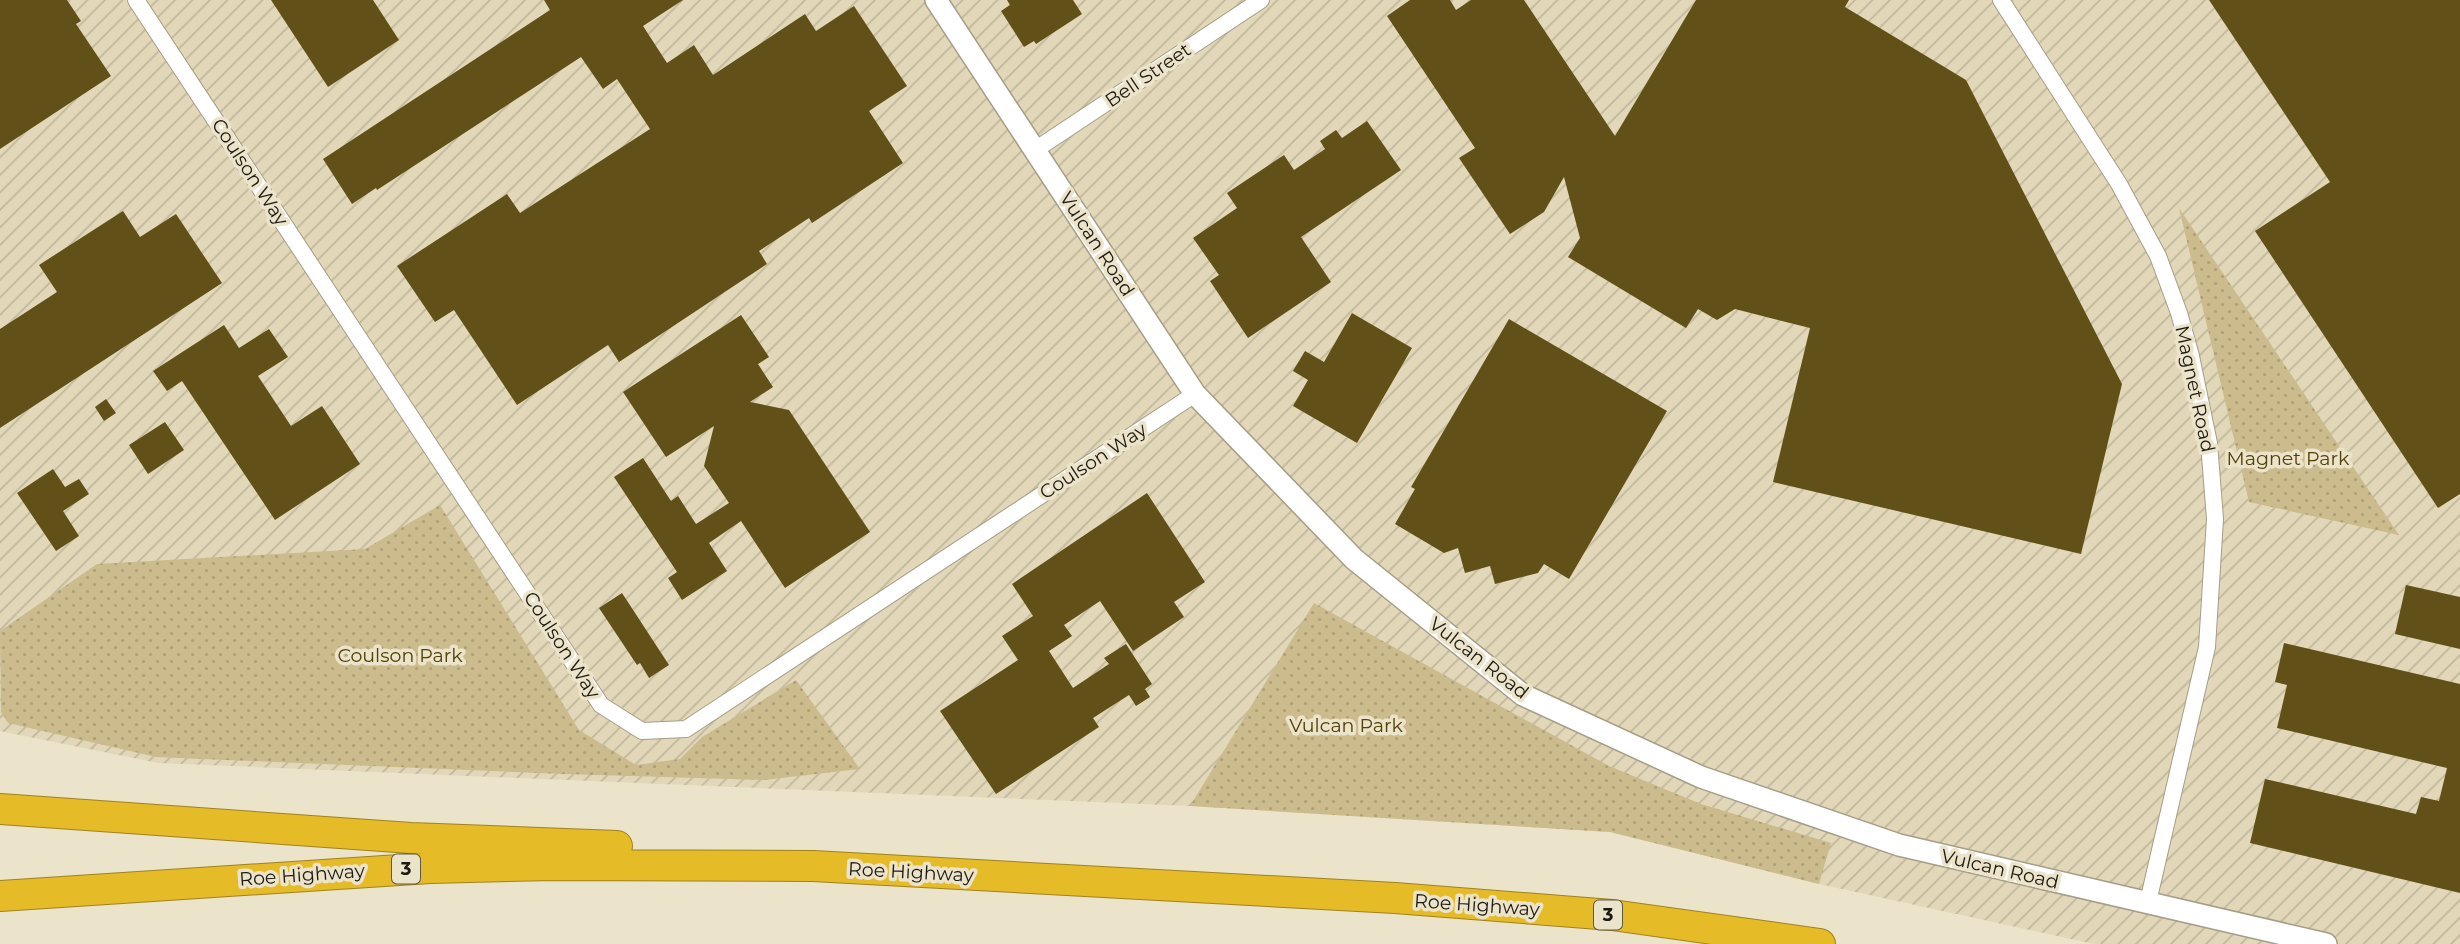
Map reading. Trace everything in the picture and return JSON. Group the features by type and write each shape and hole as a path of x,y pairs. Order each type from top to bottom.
{"highway":[{"path":"0,809 411,838 616,846 813,866"},
{"name":"Roe Highway","path":"0,896 430,868 553,865 813,866 1409,899 1612,915 1819,944"}],"street":[{"name":"Coulson Way","path":"136,0 601,705 642,731 686,729 1195,394"},
{"name":"Vulcan Road","path":"936,0 1195,394 1354,559 1522,695 1701,777 1899,845 2326,944"},
{"name":"Bell Street","path":"1035,150 1261,0"},
{"name":"Magnet Road","path":"2001,0 2119,184 2158,256 2188,345 2209,443 2215,519 2207,647 2148,902"}],"shaded area":[{"path":"0,0 2460,0 2460,944 2094,944 1819,884 1610,832 1190,806 158,763 0,731"}],"green space":[{"name":"Magnet Park","path":"2179,208 2399,535 2249,502"},
{"name":"Coulson Park","path":"440,505 579,730 636,765 680,759 702,737 796,680 860,769 764,780 156,757 8,723 1,712 0,631 97,564 365,549"},
{"name":"Vulcan Park","path":"1314,603 1609,766 1701,804 1831,843 1819,884 1610,832 1190,806"}],"building":[{"path":"0,0 67,0 81,21 76,24 111,76 0,149"},
{"path":"271,0 373,0 399,40 328,87"},
{"path":"544,0 683,0 643,26 667,63 694,45 713,75 805,14 816,31 854,6 907,86 869,111 903,163 812,223 809,218 759,251 767,264 619,362 608,345 517,405 454,310 435,322 397,266 507,194 520,213 650,129 617,79 603,89 581,57 352,204 323,159 550,10"},
{"path":"1007,0 1073,0 1082,14 1036,44 1034,41 1024,47 1001,11 1010,5"},
{"path":"1410,0 1450,0 1456,10 1471,0 1524,0 1615,136 1696,0 1849,0 1845,7 1966,80 2122,384 2081,554 1773,482 1810,328 1735,309 1717,320 1698,309 1686,328 1568,257 1580,238 1564,177 1544,212 1510,234 1459,158 1475,148 1387,16"},
{"path":"2209,0 2460,0 2460,494 2438,508 2255,231 2330,182"},
{"path":"1367,121 1401,170 1301,237 1331,282 1248,338 1210,281 1219,275 1193,238 1237,208 1227,193 1284,155 1294,170 1325,149 1320,141 1336,130 1342,138"},
{"path":"123,211 140,237 176,214 222,283 0,428 0,329 57,292 39,265"},
{"path":"1352,313 1412,348 1357,443 1293,406 1308,380 1293,371 1305,351 1324,362"},
{"path":"741,315 769,357 758,364 773,387 750,402 789,410 870,532 785,588 741,521 709,543 727,571 682,600 668,578 677,572 614,477 643,458 671,501 678,496 696,524 729,503 704,466 714,426 666,457 623,392"},
{"path":"1509,319 1667,411 1569,579 1544,564 1538,573 1495,584 1490,566 1465,573 1458,548 1444,553 1395,524 1415,489 1411,487"},
{"path":"224,325 239,348 269,329 288,357 258,376 291,426 322,406 360,464 275,520 182,381 167,391 153,371"},
{"path":"106,399 116,413 104,421 95,407"},
{"path":"165,422 184,450 148,474 129,445"},
{"path":"53,469 65,487 79,479 89,494 63,511 79,536 56,551 17,493"},
{"path":"1147,493 1205,582 1174,602 1184,617 1133,651 1100,601 1064,625 1072,636 1049,651 1073,688 1109,664 1104,658 1126,644 1152,684 1145,689 1150,697 1136,706 1129,695 1093,718 1099,727 996,794 940,711 1018,660 1002,636 1033,616 1012,584"},
{"path":"2406,585 2460,597 2460,649 2395,634"},
{"path":"622,593 669,665 649,678 640,663 637,665 599,608"},
{"path":"2284,643 2460,684 2460,893 2250,843 2265,779 2416,814 2421,797 2439,801 2447,768 2277,728 2287,685 2275,682"}]}
